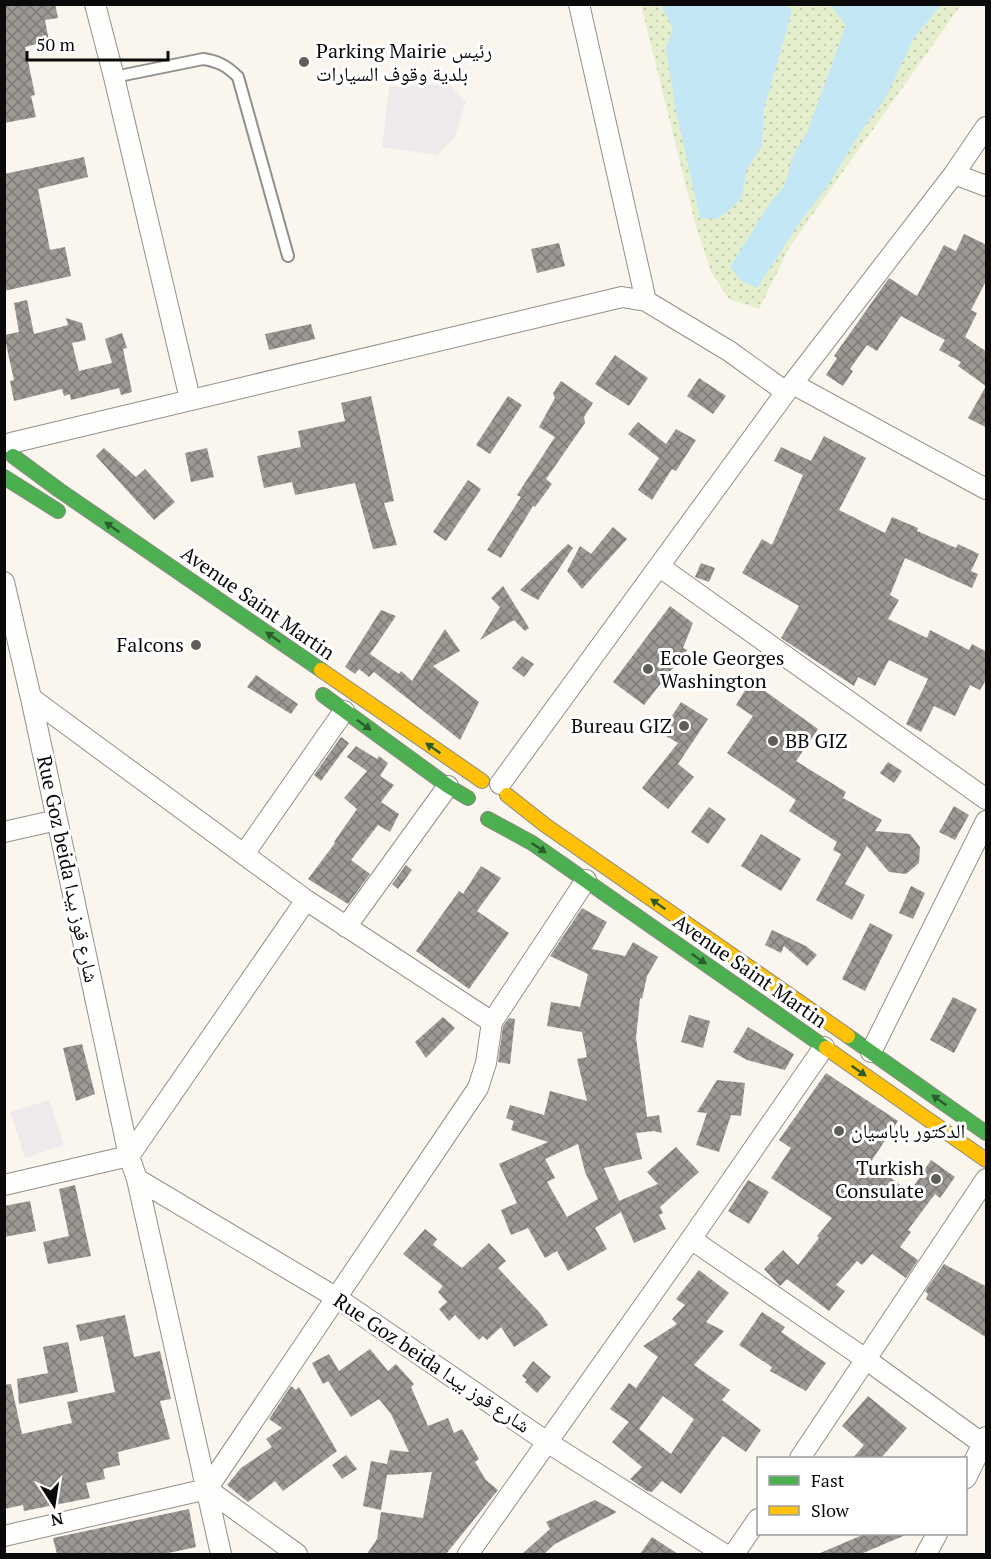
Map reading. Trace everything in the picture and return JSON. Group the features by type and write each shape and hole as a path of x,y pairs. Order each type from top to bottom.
{"main road":[{"path":"4,470 10,463 9,444"},
{"name":"Avenue Saint Martin","path":"9,444 59,490 496,786 545,825 987,1133"},
{"path":"4,477 70,519"},
{"name":"Avenue Saint Martin","path":"315,690 448,786 476,811 532,843 987,1160"},
{"path":"496,786 508,802 503,813 498,817 476,811 471,789 496,786"}],"street":[{"path":"95,4 190,399"},
{"path":"579,4 646,301"},
{"path":"496,786 660,567 789,388 954,174 987,127"},
{"path":"954,174 987,186"},
{"path":"9,444 622,297 646,301 789,388 987,489"},
{"path":"660,567 987,799"},
{"name":"Rue Goz beida شارع قوز بيدا","path":"4,582 32,698 129,1156 137,1179 221,1554"},
{"path":"32,698 306,900 492,1022"},
{"path":"244,854 345,711"},
{"path":"346,927 448,786"},
{"path":"4,832 57,820"},
{"path":"871,1052 987,821"},
{"path":"4,1536 207,1490 478,1088 486,1063 492,1022 586,880"},
{"path":"4,1185 129,1156 306,900"},
{"path":"468,1554 824,1047"},
{"name":"Rue Goz beida شارع قوز بيدا","path":"137,1179 337,1298 547,1442 724,1554"},
{"path":"801,1457 987,1179"},
{"path":"691,1239 985,1440 967,1476"},
{"path":"207,1490 297,1554"},
{"path":"734,1554 757,1522"},
{"path":"926,1554 936,1535"}],"lane":[{"path":"114,77 202,59 216,61 228,67 238,77 288,256"}],"shaded area":[{"path":"449,84 466,101 455,137 437,155 382,147 389,87"},
{"path":"49,1100 64,1145 25,1158 10,1112"}],"green space":[{"path":"641,5 961,5 789,248 759,309 729,299 711,272 695,223"}],"water":[{"path":"785,4 792,11 764,109 762,146 746,171 742,197 717,219 700,218 675,105 666,48 673,29 661,5"},
{"path":"833,5 941,5 914,38 885,99 757,288 740,280 730,267 770,203 785,185 793,155 807,133 846,25 832,7"}],"building":[{"path":"4,4 55,4 58,18 45,20 49,41 25,47 35,95 31,96 36,117 4,123"},
{"path":"84,157 88,177 38,189 50,250 65,247 71,276 4,291 4,174"},
{"path":"964,234 987,245 987,279 971,310 977,313 965,337 987,352 987,428 968,418 986,386 958,366 961,362 939,350 945,340 901,316 877,351 867,345 850,369 853,371 843,386 826,375 837,358 834,356 889,278 917,296 944,245 956,251"},
{"path":"559,243 565,266 537,273 531,249"},
{"path":"27,300 34,334 68,325 66,318 82,323 86,340 72,343 79,371 112,363 105,339 122,333 127,348 123,349 132,392 121,395 119,388 71,400 70,394 64,396 62,389 14,401 10,381 14,380 4,335 19,332 14,303"},
{"path":"311,324 315,339 269,350 265,334"},
{"path":"615,355 648,378 629,406 595,384"},
{"path":"699,378 726,396 713,414 687,396"},
{"path":"561,381 593,403 584,417 585,423 546,479 552,484 535,507 533,506 501,558 487,550 521,497 517,495 555,437 539,427 555,398 553,393"},
{"path":"371,396 394,501 384,503 397,545 373,549 355,483 295,495 292,482 264,488 257,456 301,447 298,431 345,421 341,403"},
{"path":"508,396 522,405 490,454 476,445"},
{"path":"638,422 666,444 676,429 696,440 676,471 672,469 652,500 638,490 659,458 628,434"},
{"path":"824,436 866,458 839,510 885,533 892,517 956,548 958,544 979,554 971,571 978,574 972,588 905,558 890,595 899,600 888,619 927,638 930,630 969,650 972,644 987,652 987,678 980,690 970,685 955,716 934,706 921,732 906,724 928,679 889,660 875,686 858,677 854,686 781,638 799,606 742,573 762,539 772,545 803,475 774,461 781,447 811,461"},
{"path":"104,448 136,477 145,469 175,502 154,520 96,456"},
{"path":"207,448 214,477 191,482 185,453"},
{"path":"468,480 481,489 446,541 433,532"},
{"path":"613,527 627,539 582,589 567,571 580,546 591,554"},
{"path":"568,544 573,548 538,600 520,590"},
{"path":"701,563 715,568 709,582 695,577"},
{"path":"503,586 529,628 525,631 514,620 480,640 500,607 491,598"},
{"name":"Ecole Georges Washington","path":"670,606 693,623 683,648 687,650 644,705 613,682"},
{"path":"381,610 396,616 370,654 399,674 401,671 412,681 445,629 460,651 433,666 479,702 460,740 374,672 369,677 359,669 355,674 345,667"},
{"path":"522,656 534,664 524,677 512,668"},
{"path":"256,675 298,704 291,714 247,687"},
{"path":"751,681 818,729 796,761 846,792 843,798 882,820 875,831 910,834 920,847 919,863 906,874 889,872 867,846 845,884 865,895 852,920 816,900 841,854 833,850 837,842 789,811 796,800 727,753 753,716 736,705"},
{"path":"681,702 708,719 678,764 694,777 668,809 642,788 678,743 661,733"},
{"path":"341,737 349,743 321,781 314,775"},
{"path":"356,746 377,759 379,756 388,763 380,776 394,785 381,802 399,814 390,832 378,825 351,860 370,874 348,904 308,879 357,809 344,798 367,771 347,757"},
{"path":"888,762 902,771 894,783 880,773"},
{"path":"954,806 969,815 955,840 939,832"},
{"path":"709,807 726,819 708,844 691,832"},
{"path":"761,834 801,859 781,891 741,866"},
{"path":"406,865 412,870 398,889 392,884"},
{"path":"481,866 501,878 477,911 509,933 469,989 416,951 459,891 463,894"},
{"path":"911,886 925,893 913,919 899,913"},
{"path":"582,908 607,922 592,949 625,956 633,942 658,957 647,976 642,999 640,998 636,1038 647,1117 659,1115 662,1133 654,1131 636,1133 642,1159 604,1168 619,1201 658,1184 647,1172 676,1147 699,1172 660,1207 663,1213 659,1215 666,1229 634,1243 621,1212 595,1228 607,1249 568,1271 557,1251 545,1258 528,1228 511,1235 501,1210 517,1203 499,1164 548,1142 511,1130 514,1121 506,1118 510,1105 544,1115 550,1091 587,1101 577,1059 587,1057 582,1032 547,1026 551,1002 580,1007 588,974 550,956","holes":["578,1144 585,1172 598,1199 567,1217 547,1182 555,1178 545,1159"]},
{"path":"870,923 893,935 865,991 842,979"},
{"path":"772,930 806,946 817,955 807,966 784,946 781,953 765,945"},
{"path":"953,997 977,1009 954,1053 930,1040"},
{"path":"689,1015 710,1021 703,1048 681,1042"},
{"path":"443,1017 455,1028 426,1058 415,1042"},
{"path":"509,1018 515,1019 510,1064 498,1062 503,1026"},
{"path":"748,1027 794,1054 785,1070 747,1060 733,1052"},
{"path":"82,1044 95,1094 76,1101 63,1048"},
{"path":"826,1073 898,1121 870,1163 910,1192 931,1160 955,1177 940,1198 935,1194 908,1230 911,1232 900,1247 918,1260 906,1278 872,1254 862,1265 857,1261 836,1285 845,1291 829,1311 787,1279 780,1286 764,1269 783,1250 798,1265 832,1218 771,1178 791,1148 779,1140"},
{"path":"717,1080 745,1083 741,1116 731,1115 719,1152 696,1145 707,1113 697,1112"},
{"path":"748,1180 769,1192 749,1224 728,1211"},
{"path":"75,1185 91,1256 48,1264 43,1242 69,1236 59,1189"},
{"path":"30,1201 36,1231 4,1237 4,1206"},
{"path":"425,1229 437,1239 433,1245 462,1268 489,1243 506,1261 498,1268 540,1313 548,1325 514,1347 501,1327 487,1340 483,1336 479,1340 455,1315 449,1321 439,1309 447,1302 438,1292 443,1286 403,1254"},
{"path":"944,1264 987,1287 987,1338 926,1299 928,1294 925,1291"},
{"path":"699,1270 729,1293 706,1322 724,1331 694,1365 730,1390 722,1400 761,1430 746,1452 723,1436 681,1494 662,1481 652,1492 630,1479 642,1467 612,1442 629,1422 610,1409 629,1383 636,1388 658,1357 643,1346 677,1324 672,1319 685,1305 676,1299","holes":["663,1396 694,1419 671,1454 639,1429"]},
{"path":"762,1312 785,1327 781,1332 826,1363 806,1391 770,1371 772,1367 739,1345"},
{"path":"125,1315 134,1357 160,1351 171,1399 160,1401 170,1439 118,1452 120,1465 103,1469 105,1479 86,1483 90,1498 24,1511 23,1505 4,1509 4,1385 11,1384 22,1434 72,1423 67,1402 115,1392 103,1336 80,1341 76,1325"},
{"path":"68,1342 78,1392 19,1404 17,1379 48,1373 43,1347"},
{"path":"370,1349 388,1371 396,1364 414,1384 411,1387 428,1426 448,1418 454,1433 462,1429 479,1459 475,1462 486,1480 498,1490 446,1554 367,1554 377,1539 381,1512 423,1518 432,1472 387,1475 381,1510 363,1506 371,1461 387,1464 390,1450 409,1452 391,1414 379,1399 351,1417 328,1381 323,1384 312,1363 329,1354 339,1371"},
{"path":"533,1361 551,1377 537,1393 522,1376"},
{"path":"291,1386 296,1390 299,1387 337,1451 283,1491 275,1481 248,1502 227,1485 241,1468 272,1447 266,1439 282,1428 269,1419"},
{"path":"868,1396 907,1428 882,1457 854,1457 864,1445 842,1426"},
{"path":"346,1455 357,1469 342,1479 332,1465"},
{"path":"595,1500 617,1512 555,1544 544,1554 522,1554 550,1529 546,1522"},
{"path":"189,1509 196,1547 164,1554 57,1554 53,1538"},
{"path":"862,1535 905,1535 861,1554 818,1554"},
{"path":"652,1537 678,1554 640,1554"}],"traffic: fast":[{"path":"13,456 321,670"},
{"path":"4,477 58,511"},
{"path":"323,695 468,798"},
{"path":"488,819 532,843 826,1048"},
{"path":"848,1036 986,1133"}],"traffic: slow":[{"path":"321,670 482,781"},
{"path":"507,795 545,825 848,1036"},
{"path":"826,1048 986,1160"}],"place":[{"name":"Parking Mairie رئيس بلدية وقوف السيارات","path":"304,62"},
{"name":"Falcons","path":"196,645"},
{"name":"Ecole Georges Washington","path":"648,669"},
{"name":"Bureau GIZ","path":"684,726"},
{"name":"BB GIZ","path":"773,741"},
{"name":"الدكتور باباسيان","path":"839,1131"},
{"name":"Turkish Consulate","path":"936,1179"}]}
